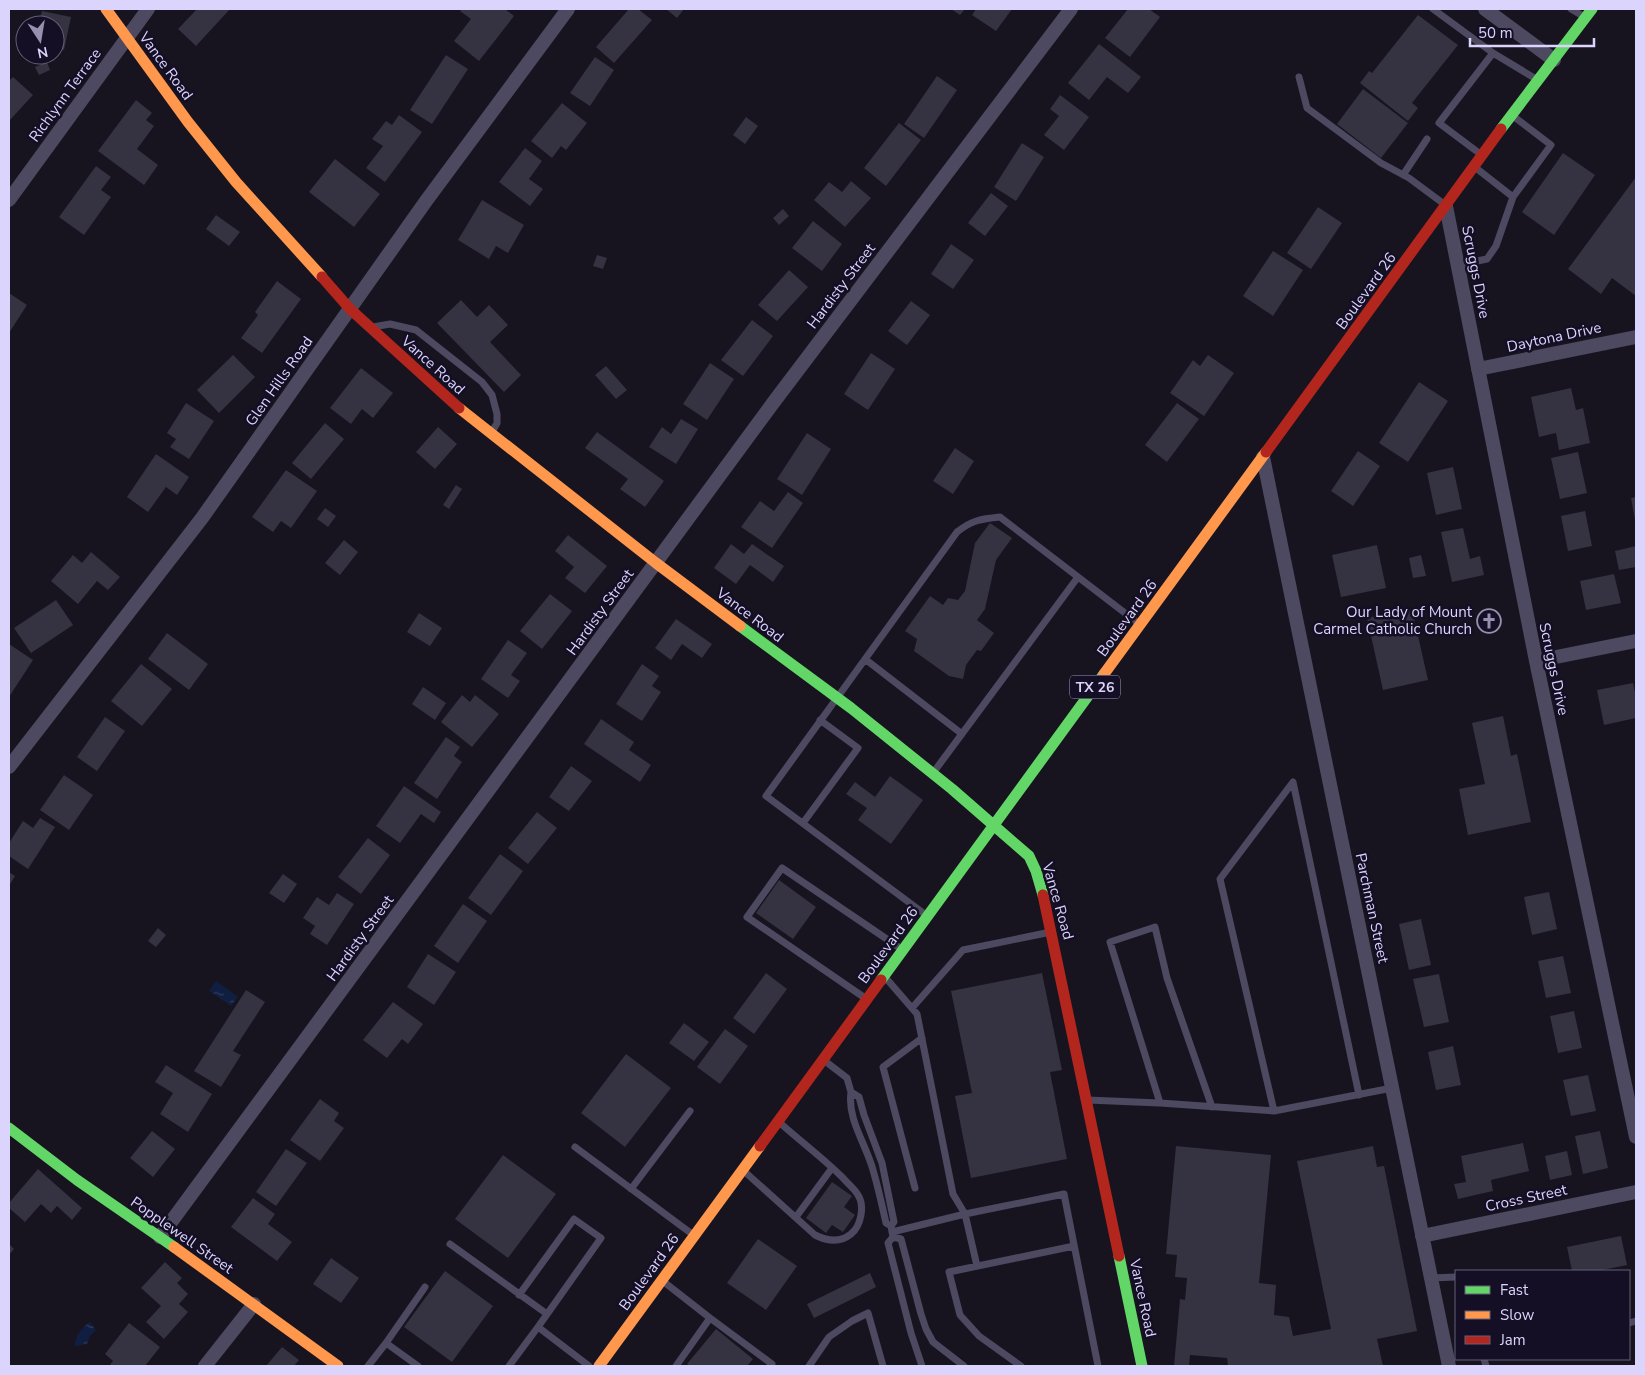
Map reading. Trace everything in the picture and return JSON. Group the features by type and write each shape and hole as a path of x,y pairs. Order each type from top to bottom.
{"street":[{"name":"Vance Road","path":"106,9 188,122 236,182 350,309 447,399 656,563 933,773 1029,856 1043,894 1052,932 1142,1366"},
{"name":"Richlynn Terrace","path":"9,200 148,9"},
{"name":"Glen Hills Road","path":"9,767 202,518 426,201 568,9"},
{"name":"Hardisty Street","path":"160,1237 773,403 1071,9"},
{"path":"1489,10 1554,60"},
{"name":"Boulevard 26","path":"599,1366 1482,155 1588,13"},
{"name":"Scruggs Drive","path":"1446,206 1536,661 1636,1137"},
{"name":"Daytona Drive","path":"1478,369 1636,337"},
{"name":"Parchman Street","path":"1262,457 1449,1366"},
{"path":"1536,661 1636,641"},
{"name":"Popplewell Street","path":"9,1128 77,1180 160,1237 338,1366"},
{"name":"Cross Street","path":"1422,1236 1636,1192"},
{"path":"205,1366 254,1304"}],"lane":[{"path":"1433,9 1493,53 1539,80"},
{"path":"1571,9 1588,13"},
{"path":"1482,155 1439,123 1493,53"},
{"path":"1299,77 1307,108 1380,163 1409,178 1446,206"},
{"path":"1458,265 1487,259 1496,246 1513,197 1551,145 1512,116"},
{"path":"1403,175 1427,140"},
{"path":"1475,167 1513,197"},
{"path":"370,327 390,324 416,330 482,382 492,395 497,414 497,423 491,433"},
{"path":"928,916 766,796 836,698 957,532 968,523 983,519 1000,517 1140,625"},
{"path":"933,773 1078,577"},
{"path":"865,659 962,734"},
{"path":"803,824 858,748 820,720"},
{"path":"1274,1112 1220,880 1293,782 1359,1095"},
{"path":"867,1000 747,917 782,868 903,950"},
{"path":"1160,1103 1110,942 1155,927 1167,978 1212,1107"},
{"path":"912,1008 963,950 1052,932"},
{"path":"884,976 917,1014 952,1194 965,1214 977,1266"},
{"path":"915,1188 883,1067 922,1038"},
{"path":"823,1059 847,1078 855,1122 873,1168 886,1223 892,1232 901,1239 921,1314 933,1342 964,1366"},
{"path":"1087,1100 1160,1103 1274,1112 1392,1088"},
{"path":"851,1092 859,1096 882,1163 894,1222 888,1243 911,1333 922,1366"},
{"path":"632,1189 690,1111"},
{"path":"742,1170 815,1236 833,1241 851,1235 856,1229 862,1213 861,1200 854,1189 778,1121"},
{"path":"575,1147 694,1236"},
{"path":"796,1217 832,1168"},
{"path":"892,1232 965,1214 1064,1194 1098,1366"},
{"path":"509,1366 601,1238 574,1219 519,1295"},
{"path":"450,1244 547,1314"},
{"path":"1021,1366 979,1336 960,1315 949,1272 1074,1246"},
{"path":"1431,1278 1455,1276"},
{"path":"662,1280 772,1364 770,1366"},
{"path":"368,1366 425,1287"},
{"path":"809,1366 829,1336 852,1320 868,1313 883,1366"},
{"path":"676,1366 710,1318"},
{"path":"538,1327 589,1366"},
{"path":"386,1343 418,1366"}],"water":[{"path":"216,981 238,997 231,1006 209,991"},
{"path":"90,1322 96,1330 90,1336 87,1344 75,1346 80,1332"}],"building":[{"path":"197,9 230,9 196,46 178,29"},
{"path":"462,9 505,9 514,16 479,61 454,41 471,19 460,11"},
{"path":"629,9 638,9 652,20 614,63 596,47"},
{"path":"666,9 684,9 677,18"},
{"path":"951,9 965,9 960,15"},
{"path":"976,9 1012,9 996,31 972,15"},
{"path":"1128,9 1149,9 1160,17 1130,57 1105,38"},
{"path":"42,11 61,15 41,15"},
{"path":"1418,15 1458,45 1412,103 1418,108 1408,121 1360,83 1369,71 1372,73"},
{"path":"65,16 71,17 65,45"},
{"path":"1099,44 1141,77 1128,93 1107,77 1089,100 1068,83"},
{"path":"446,55 468,69 432,124 410,110"},
{"path":"595,57 614,70 590,106 570,93"},
{"path":"48,65 50,70 39,75 35,67"},
{"path":"937,76 957,90 924,138 904,124"},
{"path":"13,77 33,95 9,121 9,81"},
{"path":"1363,89 1408,123 1381,158 1337,124"},
{"path":"1060,95 1089,117 1064,150 1044,135 1059,116 1050,109"},
{"path":"136,100 152,113 146,120 154,126 137,149 158,165 144,185 98,151"},
{"path":"562,103 587,123 566,150 561,146 552,158 531,141"},
{"path":"399,115 422,132 385,182 366,168 383,146 372,139 386,121 392,125"},
{"path":"746,117 758,126 745,144 733,135"},
{"path":"899,123 921,140 886,186 864,168"},
{"path":"1022,143 1044,157 1016,201 994,187"},
{"path":"525,148 542,161 529,179 543,189 530,206 499,182"},
{"path":"1563,153 1595,175 1554,235 1522,212"},
{"path":"335,159 380,194 354,227 309,192"},
{"path":"96,166 111,177 101,190 111,197 84,235 59,217"},
{"path":"1636,177 1636,296 1612,278 1601,294 1568,269"},
{"path":"851,181 871,198 845,227 814,200 829,182 842,192"},
{"path":"991,193 1008,206 985,236 968,223"},
{"path":"482,200 524,225 508,253 496,246 489,259 458,240"},
{"path":"1318,207 1342,223 1311,269 1287,253"},
{"path":"783,209 789,216 779,225 773,218"},
{"path":"216,215 240,232 229,246 206,229"},
{"path":"813,221 842,244 822,271 792,248"},
{"path":"951,244 974,260 953,289 931,274"},
{"path":"1273,251 1303,270 1273,316 1243,296"},
{"path":"597,255 607,258 603,269 593,266"},
{"path":"789,270 808,287 777,321 758,305"},
{"path":"277,281 301,299 262,353 241,338 258,315 255,312"},
{"path":"9,293 27,305 9,333"},
{"path":"461,300 477,317 489,305 508,325 490,342 521,375 504,392 437,323"},
{"path":"911,301 930,315 907,345 888,331"},
{"path":"752,320 773,336 743,376 721,360"},
{"path":"871,353 895,369 868,410 844,394"},
{"path":"233,355 255,377 219,413 197,390"},
{"path":"1208,355 1234,373 1204,416 1170,393 1193,360 1200,366"},
{"path":"710,363 734,379 707,420 683,404"},
{"path":"606,366 627,390 616,399 595,375"},
{"path":"361,368 393,393 373,418 362,409 351,424 330,408"},
{"path":"1419,382 1448,401 1408,462 1379,443"},
{"path":"1571,388 1576,410 1583,408 1590,443 1559,450 1556,433 1539,437 1531,397"},
{"path":"186,403 214,421 189,459 170,447 176,439 167,433"},
{"path":"1177,403 1199,419 1167,462 1145,445"},
{"path":"681,419 698,429 676,464 649,447 662,427 671,434"},
{"path":"325,423 344,439 311,479 292,463"},
{"path":"438,427 457,444 435,469 416,452"},
{"path":"597,432 664,481 645,507 620,489 628,479 585,448"},
{"path":"807,433 831,449 802,495 777,479"},
{"path":"955,448 974,461 953,494 933,481"},
{"path":"1358,451 1380,466 1353,506 1331,491"},
{"path":"1578,452 1587,493 1560,499 1551,458"},
{"path":"156,454 189,477 177,495 166,487 148,512 127,497"},
{"path":"1453,467 1462,509 1436,515 1427,473"},
{"path":"286,470 317,491 291,528 281,521 273,532 252,517"},
{"path":"456,485 462,489 449,509 443,505"},
{"path":"788,492 803,503 772,548 741,527 760,501 774,511"},
{"path":"1636,497 1636,520 1635,520 1631,498"},
{"path":"325,508 336,516 328,527 317,519"},
{"path":"1585,511 1592,546 1568,551 1561,516"},
{"path":"990,523 1012,538 996,560 985,609 977,620 994,633 981,651 977,650 966,665 963,679 949,676 914,651 917,639 905,631 930,596 943,605 948,598 958,600 965,591 975,543"},
{"path":"1463,528 1470,559 1480,556 1484,575 1452,582 1441,532"},
{"path":"568,535 607,566 585,593 565,578 574,567 555,551"},
{"path":"344,540 358,552 340,575 325,563"},
{"path":"731,544 744,554 752,544 784,566 773,582 750,565 736,584 714,568"},
{"path":"1377,545 1386,588 1341,597 1332,555"},
{"path":"1636,546 1636,567 1619,570 1615,551"},
{"path":"91,552 120,577 108,590 97,581 78,604 51,581 73,555 82,563"},
{"path":"1421,555 1426,576 1413,578 1409,558"},
{"path":"1614,574 1621,603 1586,610 1580,581"},
{"path":"550,594 572,611 542,649 520,631"},
{"path":"56,600 73,625 31,653 14,628"},
{"path":"1412,609 1428,680 1383,690 1367,618"},
{"path":"419,613 442,628 430,646 407,632"},
{"path":"676,619 712,644 702,658 682,644 671,660 655,648"},
{"path":"167,633 208,664 189,690 148,659"},
{"path":"508,640 527,653 511,675 520,681 508,698 481,679"},
{"path":"9,644 33,660 9,697"},
{"path":"141,664 172,689 142,726 111,701"},
{"path":"642,664 659,676 652,686 661,692 642,721 616,704"},
{"path":"1633,683 1636,697 1636,718 1604,725 1597,690"},
{"path":"423,687 446,703 435,720 412,704"},
{"path":"462,695 470,702 475,695 499,714 472,747 441,722"},
{"path":"1503,716 1511,756 1517,754 1531,822 1468,835 1459,789 1485,784 1472,723"},
{"path":"105,717 125,731 97,771 77,757"},
{"path":"601,719 634,742 629,750 651,765 640,782 584,744"},
{"path":"446,737 460,747 454,756 462,762 437,799 414,783"},
{"path":"571,766 592,781 569,811 549,797"},
{"path":"64,775 93,795 69,830 40,810"},
{"path":"890,776 923,800 891,844 858,820 867,808 846,794 855,782 875,797"},
{"path":"404,786 441,812 434,823 421,814 400,843 376,826"},
{"path":"537,812 557,828 528,864 508,848"},
{"path":"40,818 55,827 28,869 9,856 9,843 23,821 33,828"},
{"path":"368,838 390,855 361,894 338,877"},
{"path":"500,854 523,871 491,915 468,898"},
{"path":"9,872 15,876 9,886"},
{"path":"283,874 297,884 284,903 269,893"},
{"path":"779,880 816,907 793,939 756,913"},
{"path":"1549,892 1557,929 1532,935 1524,897"},
{"path":"337,893 354,904 327,945 310,934 315,926 303,918 317,897 329,905"},
{"path":"463,904 487,921 458,963 434,946"},
{"path":"1421,919 1431,965 1409,970 1399,924"},
{"path":"158,928 166,935 156,947 148,941"},
{"path":"428,954 456,972 434,1005 407,987"},
{"path":"1563,956 1571,993 1546,998 1538,961"},
{"path":"766,973 787,989 754,1034 733,1018"},
{"path":"1042,973 1062,1070 1050,1072 1067,1159 971,1178 955,1096 972,1093 951,991"},
{"path":"1439,974 1449,1022 1424,1027 1413,979"},
{"path":"246,990 265,1002 233,1051 241,1055 221,1087 194,1071"},
{"path":"393,1002 423,1024 408,1044 402,1039 387,1058 363,1040"},
{"path":"1574,1011 1582,1048 1558,1053 1550,1016"},
{"path":"684,1023 709,1042 694,1061 669,1043"},
{"path":"725,1029 748,1046 720,1084 697,1067"},
{"path":"1453,1046 1461,1085 1436,1090 1428,1052"},
{"path":"626,1054 671,1088 625,1147 581,1113"},
{"path":"166,1065 212,1094 188,1132 160,1114 173,1093 155,1082"},
{"path":"1588,1075 1596,1111 1571,1116 1563,1080"},
{"path":"320,1099 339,1113 334,1121 344,1128 320,1161 290,1140"},
{"path":"152,1131 175,1149 153,1177 130,1158"},
{"path":"1600,1131 1608,1168 1583,1174 1575,1136"},
{"path":"1523,1143 1529,1171 1491,1180 1493,1191 1458,1199 1454,1184 1466,1182 1461,1156"},
{"path":"1176,1146 1271,1155 1259,1283 1276,1285 1274,1315 1289,1317 1293,1336 1331,1329 1297,1161 1373,1146 1377,1167 1384,1166 1417,1331 1377,1339 1383,1366 1228,1366 1227,1358 1190,1355 1189,1366 1174,1366 1180,1299 1185,1300 1187,1278 1175,1277 1177,1255 1166,1254"},
{"path":"286,1149 307,1163 276,1206 256,1192"},
{"path":"1567,1151 1572,1175 1550,1180 1545,1156"},
{"path":"503,1155 556,1194 508,1258 455,1219"},
{"path":"38,1169 82,1208 72,1220 57,1206 51,1213 41,1204 25,1222 9,1208 9,1203"},
{"path":"832,1182 852,1196 844,1207 855,1215 843,1232 832,1225 826,1233 806,1218"},
{"path":"253,1198 275,1214 268,1224 292,1242 277,1261 231,1227"},
{"path":"1621,1236 1627,1265 1602,1270 1572,1270 1567,1247"},
{"path":"758,1239 797,1266 766,1310 727,1283"},
{"path":"9,1244 14,1249 9,1255"},
{"path":"331,1258 359,1278 341,1303 313,1284"},
{"path":"165,1262 182,1278 177,1283 188,1294 179,1304 188,1312 164,1339 146,1322 161,1306 141,1288"},
{"path":"445,1271 493,1306 452,1362 404,1327"},
{"path":"870,1273 876,1287 814,1318 807,1304"},
{"path":"129,1323 160,1347 145,1366 109,1366 113,1361 105,1354"},
{"path":"716,1329 753,1359 747,1366 690,1366 687,1364"},
{"path":"282,1347 299,1360 294,1366 266,1366"}],"traffic: fast":[{"path":"1501,129 1592,9"},
{"path":"740,626 851,708 952,789 1029,856 1036,871 1043,895"},
{"path":"881,980 1104,674"},
{"path":"9,1128 77,1180 174,1247"},
{"path":"1119,1256 1142,1366"}],"traffic: slow":[{"path":"106,9 188,122 236,182 322,277"},
{"path":"459,408 656,563 740,626"},
{"path":"1104,674 1266,452"},
{"path":"599,1366 760,1146"},
{"path":"174,1247 338,1366"}],"traffic: jam":[{"path":"1266,452 1501,129"},
{"path":"322,277 350,309 459,408"},
{"path":"1043,895 1119,1256"},
{"path":"760,1146 881,980"}],"place":[{"name":"Our Lady of Mount Carmel Catholic Church","path":"1489,621"}]}
